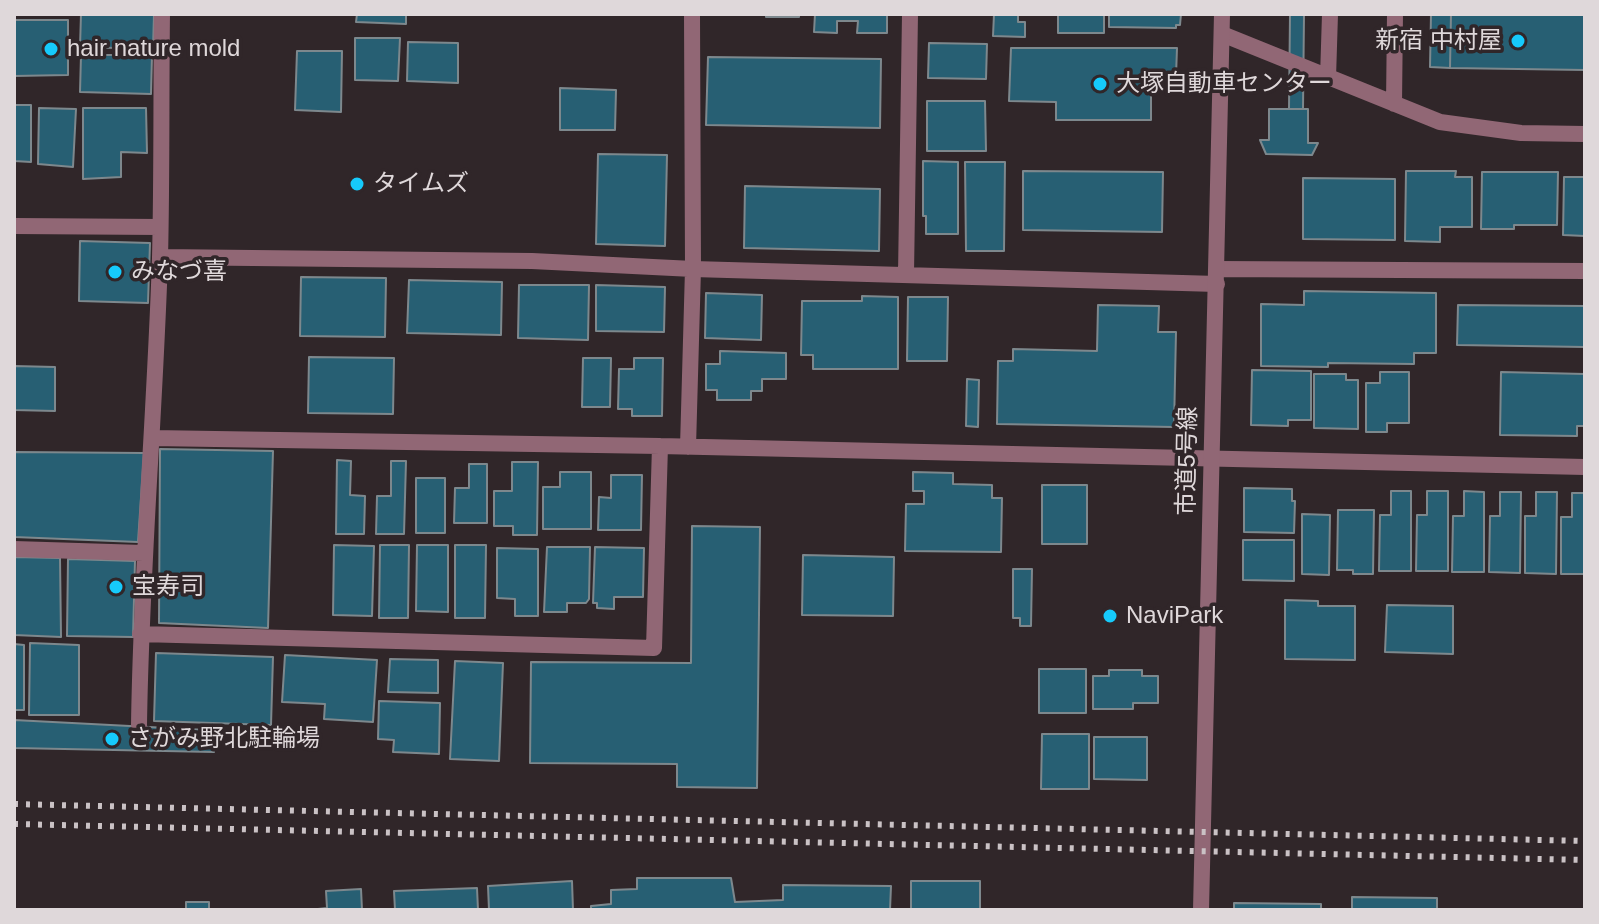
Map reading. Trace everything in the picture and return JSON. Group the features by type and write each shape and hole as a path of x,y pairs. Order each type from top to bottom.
{"street":[{"path":"139,726 143,553 160,257 162,14"},
{"path":"688,447 693,269 692,14"},
{"path":"906,274 910,14"},
{"name":"市道5号線","path":"1201,910 1222,14"},
{"path":"1328,78 1330,14"},
{"path":"1394,104 1395,14"},
{"path":"1222,34 1440,122 1521,133 1585,134"},
{"path":"14,226 160,227"},
{"path":"160,257 532,261 693,269 906,274 1217,276 1585,271"},
{"path":"152,438 1585,467"},
{"path":"140,634 654,648 660,446"},
{"path":"14,549 143,553"}],"building":[{"path":"81,14 154,14 153,49 80,47"},
{"path":"357,14 406,14 406,24 356,22"},
{"path":"766,14 799,14 799,17 766,17"},
{"path":"815,14 887,14 887,33 857,33 858,21 837,21 837,33 814,32"},
{"path":"994,14 1018,14 1018,22 1025,22 1025,37 993,36"},
{"path":"1058,14 1104,14 1104,33 1058,33"},
{"path":"1109,14 1181,14 1180,25 1176,28 1109,27"},
{"path":"1290,14 1304,14 1303,109 1289,109"},
{"path":"1431,14 1451,14 1450,68 1430,67"},
{"name":"新宿 中村屋","path":"1451,14 1585,14 1585,70 1450,68"},
{"path":"14,20 68,20 68,75 14,76"},
{"path":"355,38 400,38 398,81 355,80"},
{"path":"408,42 458,43 458,83 407,81"},
{"path":"929,43 987,44 986,79 928,78"},
{"path":"1011,48 1177,48 1176,76 1151,76 1151,120 1056,120 1056,102 1009,101"},
{"path":"297,51 342,51 341,112 295,110"},
{"path":"81,55 152,55 151,94 80,92"},
{"path":"708,57 881,59 880,128 706,125"},
{"path":"560,88 616,90 615,130 560,130"},
{"path":"927,101 985,101 986,151 927,151"},
{"path":"14,105 31,105 31,162 14,161"},
{"path":"39,108 76,109 73,167 38,164"},
{"path":"83,108 146,108 147,153 121,152 121,177 83,179"},
{"path":"1269,109 1308,109 1308,143 1318,143 1312,155 1266,154 1260,140 1269,140"},
{"path":"598,154 667,155 665,246 596,244"},
{"path":"923,161 958,162 958,234 926,234"},
{"path":"965,162 1005,162 1004,251 966,251"},
{"path":"1023,171 1163,172 1162,232 1023,230"},
{"path":"1406,171 1456,171 1455,177 1472,177 1472,227 1440,227 1440,242 1405,241"},
{"path":"1482,172 1558,172 1557,225 1481,229"},
{"path":"1564,177 1585,177 1585,236 1563,235"},
{"path":"1303,178 1395,179 1395,240 1303,239"},
{"path":"745,186 880,189 879,251 744,248"},
{"name":"みなづ喜","path":"80,241 150,243 148,303 79,301"},
{"path":"301,277 386,278 385,337 300,336"},
{"path":"409,280 502,282 501,335 407,333"},
{"path":"519,285 589,285 588,340 518,338"},
{"path":"596,285 665,287 664,332 596,331"},
{"path":"1304,291 1436,293 1436,353 1414,353 1414,364 1261,366 1261,304 1304,305"},
{"path":"706,293 762,295 761,340 705,338"},
{"path":"862,296 898,297 898,369 813,369 813,355 801,355 802,301 862,301"},
{"path":"908,297 948,297 947,361 907,361"},
{"path":"1098,305 1159,306 1158,332 1176,332 1174,427 997,424 998,361 1013,361 1013,349 1097,351"},
{"path":"1458,305 1585,306 1585,347 1457,345"},
{"path":"720,351 786,353 786,379 762,379 762,391 751,391 751,400 717,400 717,390 706,390 706,364 720,364"},
{"path":"309,357 394,358 393,414 308,413"},
{"path":"583,358 611,358 610,407 582,407"},
{"path":"634,358 663,358 662,416 632,416 632,409 618,409 619,369 634,369"},
{"path":"14,366 55,367 55,411 14,410"},
{"path":"1252,370 1311,371 1311,420 1288,420 1288,426 1251,425"},
{"path":"1380,372 1409,372 1409,423 1387,423 1387,432 1366,432 1366,383 1380,383"},
{"path":"1501,372 1585,374 1585,426 1577,426 1577,436 1500,435"},
{"path":"1314,374 1346,374 1346,380 1358,380 1358,429 1314,428"},
{"path":"967,379 979,380 978,427 966,426"},
{"path":"160,449 273,451 268,628 159,623"},
{"path":"14,452 144,453 138,542 14,537"},
{"path":"337,460 351,461 350,495 365,496 364,534 336,534"},
{"path":"391,461 406,461 404,534 376,534 377,496 391,496"},
{"path":"512,462 538,462 537,535 513,535 513,526 494,526 494,491 512,491"},
{"path":"469,464 487,464 487,523 454,523 455,488 469,488"},
{"path":"560,472 591,472 591,529 543,529 543,487 560,487"},
{"path":"913,472 953,473 953,484 992,485 992,498 1002,498 1001,552 905,551 906,504 924,504 924,491 913,491"},
{"path":"611,475 642,475 641,530 598,530 599,497 611,498"},
{"path":"416,478 445,478 445,533 416,533"},
{"path":"1042,485 1087,485 1087,544 1042,544"},
{"path":"1244,488 1292,489 1292,501 1295,501 1294,533 1244,532"},
{"path":"1391,491 1411,491 1411,571 1379,571 1380,515 1391,515"},
{"path":"1427,491 1448,491 1448,571 1416,571 1417,515 1427,515"},
{"path":"1464,491 1484,492 1484,572 1452,572 1453,516 1464,516"},
{"path":"1500,492 1521,492 1520,573 1489,572 1490,516 1500,516"},
{"path":"1536,492 1557,492 1556,574 1525,573 1525,516 1536,516"},
{"path":"1572,493 1585,493 1585,574 1561,574 1561,517 1572,517"},
{"path":"1338,510 1374,510 1373,574 1337,570"},
{"path":"1302,514 1330,515 1329,575 1302,574"},
{"path":"692,526 760,527 757,788 677,787 677,764 530,763 531,662 691,663"},
{"path":"1243,540 1294,540 1294,581 1243,580"},
{"path":"334,545 374,546 372,616 333,615"},
{"path":"380,545 409,545 408,618 379,618"},
{"path":"417,545 448,545 448,612 416,611"},
{"path":"455,545 486,545 485,618 455,618"},
{"path":"547,547 590,547 589,599 586,603 567,603 567,612 544,612"},
{"path":"595,547 644,548 643,597 614,597 614,609 597,608 597,603 593,603"},
{"path":"497,548 538,549 538,616 515,616 515,599 497,598"},
{"path":"803,555 894,557 893,616 802,615"},
{"path":"14,557 60,558 61,637 14,635"},
{"path":"68,559 135,561 133,637 67,636"},
{"path":"1013,569 1032,569 1031,626 1020,626 1020,618 1013,618"},
{"path":"1285,600 1318,601 1318,606 1355,606 1355,660 1285,659"},
{"path":"1387,605 1453,606 1453,654 1385,652"},
{"path":"30,643 79,645 79,715 29,715"},
{"path":"14,644 24,645 24,710 14,710"},
{"path":"156,653 273,657 271,725 154,721"},
{"path":"285,655 377,660 373,722 324,719 325,704 282,702"},
{"path":"390,659 438,660 438,693 388,692"},
{"path":"455,661 503,663 499,761 450,759"},
{"path":"1039,669 1086,669 1086,713 1039,713"},
{"path":"1109,670 1142,670 1142,676 1158,676 1158,703 1133,703 1133,709 1093,709 1093,676 1109,676"},
{"path":"379,701 440,703 439,754 393,752 394,740 378,739"},
{"name":"さがみ野北駐輪場","path":"14,720 207,730 214,752 14,748"},
{"path":"1042,734 1089,734 1089,789 1041,789"},
{"path":"1094,737 1147,737 1147,780 1094,779"},
{"path":"637,878 731,878 735,902 783,900 783,885 891,886 890,910 591,910 591,906 611,904 611,890 637,889"},
{"path":"572,881 573,910 489,910 488,886"},
{"path":"911,881 980,881 980,910 911,910"},
{"path":"477,888 478,910 395,910 394,891"},
{"path":"361,889 362,910 309,910 327,908 326,891"},
{"path":"1352,897 1437,898 1437,910 1352,910"},
{"path":"186,902 209,902 209,910 186,910"},
{"path":"1234,903 1321,904 1321,910 1234,910"}],"railway":[{"path":"14,804 1585,841"},
{"path":"14,824 1585,860"}],"place":[{"name":"新宿 中村屋","path":"1518,41"},
{"name":"hair nature mold","path":"51,49"},
{"name":"大塚自動車センター","path":"1100,84"},
{"name":"タイムズ","path":"357,184"},
{"name":"みなづ喜","path":"115,272"},
{"name":"宝寿司","path":"116,587"},
{"name":"NaviPark","path":"1110,616"},
{"name":"さがみ野北駐輪場","path":"112,739"}]}
